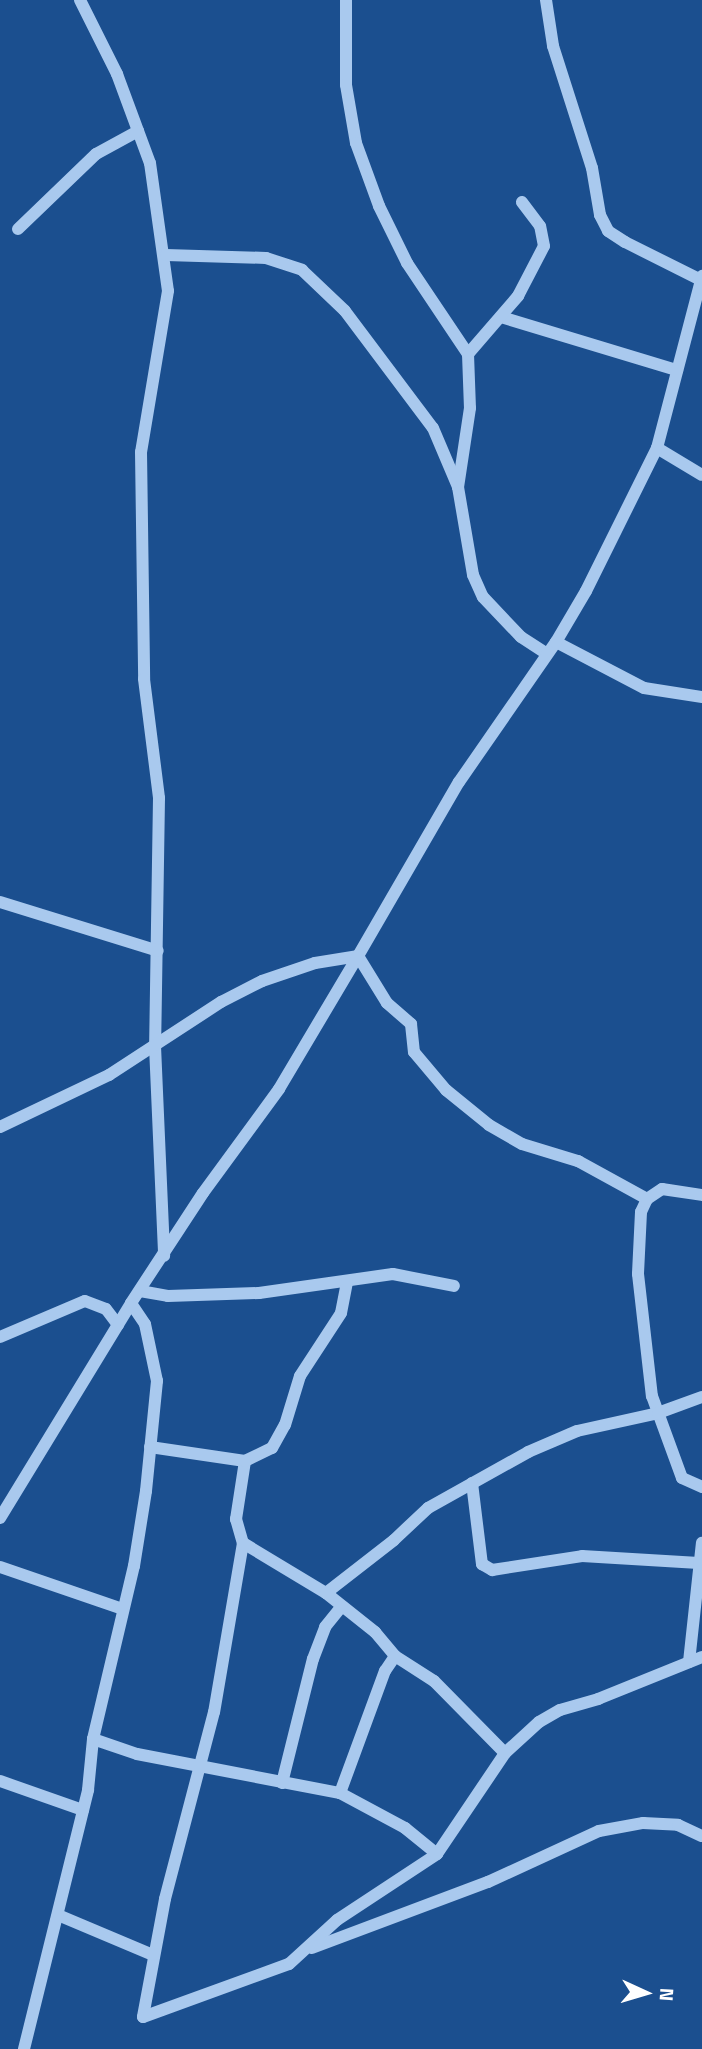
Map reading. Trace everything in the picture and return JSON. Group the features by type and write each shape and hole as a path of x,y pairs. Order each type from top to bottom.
{"street":[{"path":"80,0 117,75 150,163 166,254 168,291 141,452 144,679 159,798 155,1046 164,1256"},
{"path":"346,0 346,85 356,143 379,206 407,263 468,354 470,408 458,487"},
{"path":"0,1518 131,1303 203,1193 279,1089 459,782 556,642 657,449 701,278 625,242 608,231 600,215 592,168 553,46 547,0"},
{"path":"18,229 96,154 138,131"},
{"path":"468,354 518,296 544,246 540,226 522,202"},
{"path":"166,254 266,258 302,271 345,311 433,428 458,487 473,575 483,597 513,629 547,654"},
{"path":"501,317 677,370"},
{"path":"657,449 702,475"},
{"path":"556,642 644,688 702,697"},
{"path":"0,902 158,951"},
{"path":"0,1127 109,1075 221,1002 262,981 315,962 358,957"},
{"path":"358,957 387,1003 411,1024 414,1052 424,1069 446,1090 489,1125 522,1143 578,1161 647,1199"},
{"path":"702,1195 662,1189 647,1199 638,1242 639,1303 657,1413 681,1478 702,1487"},
{"path":"140,1291 168,1296 259,1293 393,1274 454,1286"},
{"path":"150,1447 245,1461 272,1448 285,1425 300,1376 341,1314 346,1282"},
{"path":"0,1337 85,1301 106,1309 118,1325"},
{"path":"24,2049 83,1810 93,1739 134,1566 156,1406 154,1354 145,1324 131,1303"},
{"path":"326,1593 394,1540 428,1508 472,1483 577,1431 657,1413 702,1396"},
{"path":"245,1461 236,1519 243,1543 231,1627 202,1766 153,1955 143,2017 231,1989 289,1964 310,1949 337,1920 438,1854 505,1753 560,1710 702,1657"},
{"path":"472,1483 482,1564 492,1570 582,1556 699,1563"},
{"path":"243,1543 326,1593 374,1632 395,1656 434,1681 505,1753"},
{"path":"690,1662 702,1543"},
{"path":"0,1567 123,1609"},
{"path":"282,1783 313,1659 325,1627 341,1607"},
{"path":"340,1793 385,1671 395,1656"},
{"path":"93,1739 137,1754 340,1793 405,1828 438,1854"},
{"path":"0,1781 83,1810"},
{"path":"310,1949 488,1882 599,1832 643,1824 678,1825 702,1836"},
{"path":"58,1915 153,1955"}]}
